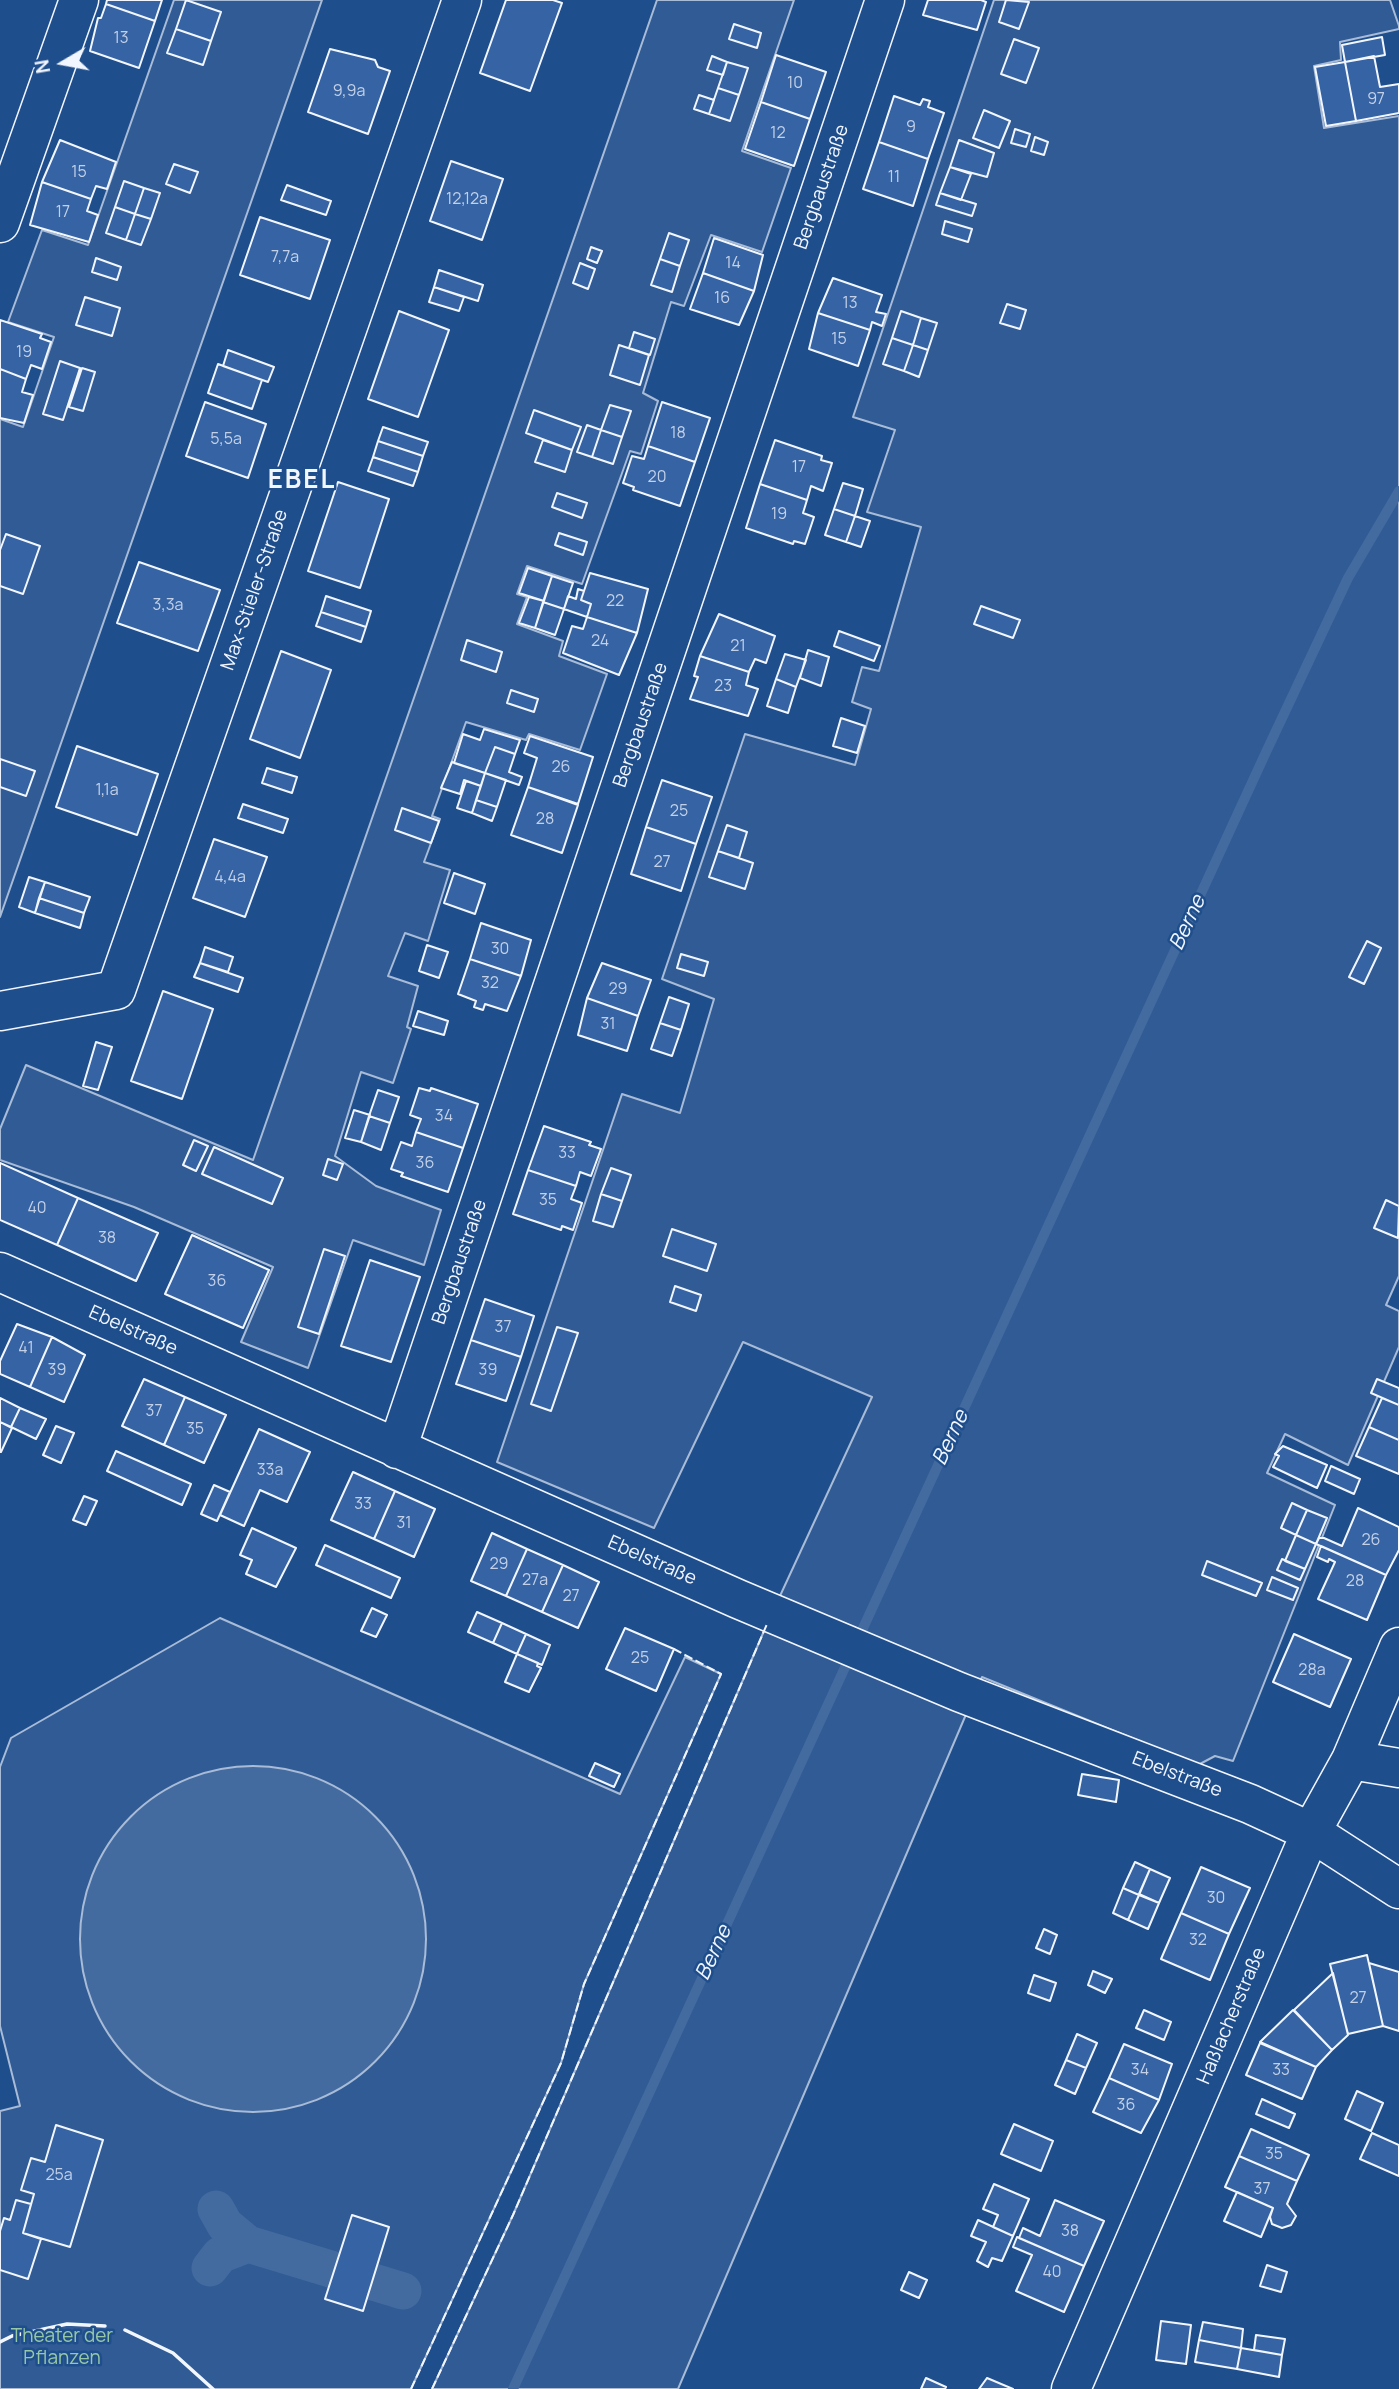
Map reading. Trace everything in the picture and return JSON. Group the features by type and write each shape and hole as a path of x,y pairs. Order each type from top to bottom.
{"street":[{"path":"0,223 79,0"},
{"name":"Max-Stieler-Straße","path":"0,1011 116,990 462,0"},
{"name":"Bergbaustraße","path":"397,1449 884,0"},
{"name":"Ebelstraße","path":"0,1272 397,1449 937,1684 1240,1799 1311,1832 1399,1889"},
{"name":"Haßlacherstraße","path":"1071,2389 1311,1832 1351,1760 1399,1647"},
{"path":"1351,1760 1399,1768"}],"green space":[{"path":"174,0 322,0 0,917 0,419 23,427 54,337 8,322 42,230 88,245"},
{"path":"657,0 794,0 742,151 791,168 762,252 711,235 684,306 671,302 643,393 658,401 641,454 630,451 582,584 527,566 517,594 527,597 517,624 563,641 559,656 607,674 580,750 529,734 526,740 466,722 432,816 440,819 424,862 450,870 428,941 405,933 388,976 418,986 407,1027 411,1029 393,1083 361,1072 335,1156 376,1186 441,1210 424,1265 353,1240 308,1368 241,1342 273,1267 134,1207 0,1160 0,1129 26,1065 253,1160"},
{"path":"994,0 1390,0 1399,26 1399,29 1340,42 1341,60 1314,66 1324,128 1399,116 1399,1276 1386,1305 1399,1311 1399,1347 1348,1465 1285,1434 1267,1473 1335,1505 1233,1761 1215,1756 1198,1765 982,1677 678,2389 432,2389 513,2215 767,1624 872,1397 743,1342 654,1528 497,1462 622,1094 680,1113 714,999 662,979 745,734 855,765 871,709 852,702 862,667 879,671 921,527 867,512 895,430 853,417"},
{"name":"Theater der Pflanzen","path":"220,1618 620,1794 685,1657 721,1674 584,1984 561,2063 411,2389 0,2389 0,2111 20,2106 0,2026 0,1767 11,1738"}],"shaded area":[{"path":"253,1766 287,1770 319,1780 349,1796 375,1817 396,1843 412,1873 422,1905 426,1939 422,1973 412,2005 396,2035 375,2061 349,2082 319,2098 287,2108 253,2112 219,2108 187,2098 157,2082 131,2061 110,2035 94,2005 84,1973 80,1939 84,1905 94,1873 110,1843 131,1817 157,1796 187,1780 219,1770"}],"building":[{"path":"107,0 162,0 155,21 106,4"},
{"path":"186,0 221,12 211,41 176,29"},
{"path":"506,0 553,0 562,3 530,91 480,73"},
{"path":"928,0 986,2 977,30 923,15"},
{"path":"1006,0 1029,2 1019,29 999,22"},
{"path":"106,4 155,21 139,68 90,51 98,18 101,18"},
{"path":"734,24 761,33 757,48 729,39"},
{"path":"176,29 211,41 203,65 167,53"},
{"path":"1382,37 1385,55 1345,62 1342,45"},
{"path":"1014,39 1039,48 1026,83 1001,74"},
{"path":"330,49 375,60 378,67 390,71 368,134 308,112"},
{"path":"776,55 826,72 810,119 761,102"},
{"path":"712,56 727,62 723,75 707,70"},
{"path":"1374,56 1380,87 1399,84 1399,113 1356,121 1345,62"},
{"path":"727,62 748,68 739,95 718,88"},
{"path":"1345,62 1356,121 1326,126 1315,67"},
{"path":"718,88 739,95 730,121 709,114"},
{"path":"699,95 714,100 709,114 694,109"},
{"path":"894,96 920,105 923,99 930,101 928,107 944,113 928,159 879,142"},
{"path":"761,102 810,119 794,166 745,149"},
{"path":"984,110 1010,121 999,148 973,138"},
{"path":"1015,129 1030,134 1026,147 1011,143"},
{"path":"1035,137 1048,142 1044,155 1031,151"},
{"path":"60,140 116,162 107,189 96,186 91,199 42,182"},
{"path":"959,140 994,153 987,177 950,167"},
{"path":"879,142 928,159 913,206 863,189"},
{"path":"451,161 503,179 482,240 430,221"},
{"path":"174,164 198,172 190,193 166,184"},
{"path":"950,167 971,174 961,200 940,193"},
{"path":"124,181 144,188 135,214 115,207"},
{"path":"42,182 91,199 87,211 98,215 89,242 30,225"},
{"path":"287,185 331,201 326,215 281,200"},
{"path":"144,188 160,193 151,219 135,214"},
{"path":"940,193 976,204 972,216 936,205"},
{"path":"115,207 135,214 126,240 106,233"},
{"path":"135,214 151,219 141,245 126,240"},
{"path":"260,217 330,240 310,299 240,275"},
{"path":"945,221 972,229 968,242 942,234"},
{"path":"669,233 689,240 680,266 660,259"},
{"path":"714,238 763,255 754,291 703,273"},
{"path":"591,247 602,251 597,263 587,259"},
{"path":"96,258 121,267 117,280 92,272"},
{"path":"660,259 680,266 672,292 651,285"},
{"path":"580,263 595,269 588,289 573,283"},
{"path":"439,270 483,285 478,301 434,287"},
{"path":"703,273 754,291 739,325 690,309"},
{"path":"833,278 882,295 876,312 886,314 882,326 872,322 870,330 818,313"},
{"path":"434,287 464,297 459,311 429,302"},
{"path":"85,297 120,308 112,336 76,325"},
{"path":"1007,304 1026,310 1020,329 1000,323"},
{"path":"399,311 449,330 418,417 368,399"},
{"path":"901,311 921,318 913,345 892,338"},
{"path":"818,313 870,330 858,366 809,349"},
{"path":"921,318 937,323 928,350 913,345"},
{"path":"0,320 42,334 40,338 51,342 42,369 31,365 26,379 0,369"},
{"path":"634,332 655,339 650,355 629,348"},
{"path":"892,338 913,345 904,371 883,364"},
{"path":"619,345 649,355 640,385 610,375"},
{"path":"913,345 928,350 919,377 904,371"},
{"path":"228,350 274,367 268,382 223,366"},
{"path":"60,361 80,368 63,420 43,414"},
{"path":"218,364 262,380 252,409 208,393"},
{"path":"82,368 95,372 83,411 69,407"},
{"path":"0,369 26,379 22,392 33,395 24,423 0,418"},
{"path":"205,402 266,424 248,478 186,456"},
{"path":"662,402 710,418 695,462 648,446"},
{"path":"610,405 631,411 622,437 601,430"},
{"path":"534,410 581,427 572,450 526,433"},
{"path":"587,425 601,430 592,457 577,452"},
{"path":"383,427 428,442 423,456 378,441"},
{"path":"601,430 622,437 613,464 592,457"},
{"path":"543,440 572,450 565,472 535,462"},
{"path":"775,440 822,456 821,460 832,463 823,491 811,486 807,500 760,484"},
{"path":"378,441 423,456 418,472 373,457"},
{"path":"648,446 695,462 680,506 633,490 634,487 623,483 632,456 644,459"},
{"path":"373,457 418,472 413,486 368,471"},
{"path":"338,482 389,499 360,588 308,571"},
{"path":"843,483 863,489 855,516 834,509"},
{"path":"760,484 807,500 803,513 814,517 805,544 794,541 793,544 746,528"},
{"path":"557,493 587,503 582,518 552,507"},
{"path":"834,509 855,516 846,542 825,535"},
{"path":"855,516 870,521 861,547 846,542"},
{"path":"559,533 587,542 583,555 555,545"},
{"path":"6,534 40,546 23,594 0,586 0,550"},
{"path":"139,562 220,590 198,651 117,623"},
{"path":"528,568 552,576 544,601 519,593"},
{"path":"590,573 648,589 637,633 587,617 591,604 581,600"},
{"path":"552,576 573,583 564,609 543,602"},
{"path":"578,589 584,591 581,600 591,604 587,617 564,609 568,596 576,599"},
{"path":"326,596 371,611 366,627 321,612"},
{"path":"529,597 544,601 535,628 519,623"},
{"path":"543,602 564,609 555,635 535,628"},
{"path":"981,606 1020,620 1013,638 974,624"},
{"path":"321,612 366,627 361,642 316,626"},
{"path":"719,614 775,636 766,663 755,659 749,672 700,656"},
{"path":"587,617 637,633 619,675 563,653 572,626 583,629"},
{"path":"839,631 880,646 874,661 834,646"},
{"path":"467,640 502,652 496,672 461,660"},
{"path":"808,650 829,657 821,686 800,678"},
{"path":"281,651 331,670 300,758 250,739"},
{"path":"785,654 806,660 796,687 776,679"},
{"path":"700,656 749,672 746,685 758,689 748,716 690,699 698,677 694,676"},
{"path":"776,679 796,687 788,713 767,706"},
{"path":"511,690 538,699 534,712 507,703"},
{"path":"841,718 865,726 857,753 833,746"},
{"path":"484,729 520,740 515,754 495,747 485,773 454,763 463,734 480,740"},
{"path":"530,736 593,757 578,804 528,787 537,758 524,753"},
{"path":"77,746 158,774 137,835 56,807"},
{"path":"495,747 515,754 509,772 522,777 519,785 485,773"},
{"path":"0,759 35,771 26,796 0,787"},
{"path":"452,762 485,773 481,786 464,780 460,794 441,788"},
{"path":"267,768 297,777 292,793 262,783"},
{"path":"485,773 506,780 497,807 476,800"},
{"path":"662,780 712,797 696,844 646,827"},
{"path":"466,781 481,786 472,813 457,808"},
{"path":"528,787 578,805 562,853 511,835"},
{"path":"476,800 497,807 492,821 472,813"},
{"path":"243,804 288,819 283,833 238,818"},
{"path":"402,808 439,821 431,843 395,830"},
{"path":"727,825 747,832 739,858 718,851"},
{"path":"646,827 696,844 681,891 631,874"},
{"path":"214,839 267,857 245,917 193,898"},
{"path":"718,851 753,863 745,889 709,877"},
{"path":"454,873 485,884 475,914 444,903"},
{"path":"29,877 45,882 35,913 19,907"},
{"path":"45,882 90,897 84,913 39,898"},
{"path":"39,898 84,913 80,928 35,913"},
{"path":"481,923 531,940 521,976 470,959"},
{"path":"1367,941 1381,948 1364,984 1349,977"},
{"path":"427,945 448,952 439,978 419,971"},
{"path":"205,947 233,957 228,972 200,963"},
{"path":"681,954 708,962 704,976 677,968"},
{"path":"470,959 521,976 507,1011 485,1004 483,1010 474,1007 476,1001 458,994"},
{"path":"200,963 243,978 238,992 194,977"},
{"path":"602,963 651,980 638,1016 587,998"},
{"path":"163,991 213,1009 182,1099 131,1081"},
{"path":"669,997 689,1004 681,1030 660,1023"},
{"path":"587,998 638,1016 627,1051 578,1035"},
{"path":"418,1011 448,1021 444,1035 413,1026"},
{"path":"660,1023 681,1030 672,1056 651,1049"},
{"path":"96,1042 112,1047 98,1090 83,1086"},
{"path":"419,1088 430,1091 431,1088 478,1104 463,1148 416,1132 421,1119 410,1115"},
{"path":"378,1090 399,1097 390,1123 369,1116"},
{"path":"354,1110 370,1115 361,1142 345,1138"},
{"path":"369,1116 390,1123 381,1150 361,1142"},
{"path":"544,1126 591,1142 589,1145 601,1149 591,1176 580,1172 576,1186 528,1170"},
{"path":"416,1132 463,1148 448,1192 401,1176 403,1173 391,1169 401,1142 412,1146"},
{"path":"194,1140 208,1146 196,1171 183,1165"},
{"path":"214,1147 283,1178 272,1204 202,1174"},
{"path":"328,1159 343,1164 337,1180 323,1175"},
{"path":"0,1163 78,1198 57,1245 0,1220"},
{"path":"611,1168 631,1175 622,1201 601,1194"},
{"path":"528,1170 576,1186 571,1199 582,1203 573,1230 562,1226 561,1230 513,1214"},
{"path":"601,1194 622,1201 613,1227 593,1221"},
{"path":"78,1198 158,1233 136,1281 57,1245"},
{"path":"1386,1200 1399,1206 1398,1238 1374,1228"},
{"path":"672,1229 716,1244 707,1271 663,1256"},
{"path":"192,1235 269,1270 243,1328 165,1294"},
{"path":"324,1249 345,1256 319,1334 298,1327"},
{"path":"370,1260 420,1277 391,1362 341,1346"},
{"path":"675,1286 701,1295 696,1311 670,1302"},
{"path":"485,1299 534,1316 521,1357 471,1340"},
{"path":"17,1324 52,1337 30,1387 0,1374 0,1361"},
{"path":"557,1327 578,1333 551,1411 531,1404"},
{"path":"52,1337 85,1355 64,1402 30,1387"},
{"path":"471,1340 521,1357 506,1401 456,1384"},
{"path":"144,1379 185,1397 164,1445 122,1426"},
{"path":"1377,1379 1399,1388 1399,1405 1371,1393"},
{"path":"185,1397 226,1415 204,1463 164,1445"},
{"path":"0,1398 20,1408 11,1427 0,1422"},
{"path":"1382,1398 1399,1405 1399,1440 1369,1427"},
{"path":"20,1408 46,1419 36,1439 11,1427"},
{"path":"0,1422 12,1428 1,1452 0,1452"},
{"path":"56,1426 74,1433 61,1463 43,1455"},
{"path":"1369,1427 1399,1440 1399,1474 1356,1456"},
{"path":"259,1429 310,1452 287,1502 260,1490 244,1526 220,1515"},
{"path":"1283,1446 1327,1465 1317,1488 1273,1467 1279,1456 1275,1454"},
{"path":"116,1451 191,1484 182,1505 107,1471"},
{"path":"1331,1466 1360,1479 1354,1494 1325,1481"},
{"path":"353,1472 395,1491 374,1539 331,1520"},
{"path":"214,1485 230,1492 217,1521 201,1514"},
{"path":"395,1491 435,1509 414,1557 374,1539"},
{"path":"84,1496 97,1501 86,1525 73,1520"},
{"path":"1292,1503 1307,1510 1296,1535 1281,1528"},
{"path":"1358,1508 1399,1527 1399,1550 1386,1575 1316,1544 1319,1538 1324,1538 1342,1546"},
{"path":"1307,1510 1327,1518 1316,1544 1296,1535"},
{"path":"252,1528 296,1548 276,1587 246,1574 252,1560 240,1555"},
{"path":"492,1533 527,1549 506,1596 471,1581"},
{"path":"1296,1535 1316,1544 1305,1569 1285,1561"},
{"path":"325,1545 400,1578 391,1598 316,1565"},
{"path":"1321,1546 1386,1575 1367,1620 1318,1599 1335,1562 1317,1557"},
{"path":"527,1549 563,1565 542,1612 506,1596"},
{"path":"1282,1559 1305,1569 1300,1580 1277,1570"},
{"path":"1207,1561 1262,1583 1256,1596 1202,1575"},
{"path":"563,1565 599,1582 578,1628 542,1612"},
{"path":"1272,1577 1298,1588 1293,1600 1267,1590"},
{"path":"372,1608 387,1615 376,1637 361,1631"},
{"path":"477,1612 502,1623 493,1643 468,1632"},
{"path":"502,1623 526,1634 517,1654 493,1643"},
{"path":"625,1628 674,1649 656,1691 606,1669"},
{"path":"526,1634 550,1645 542,1665 517,1654"},
{"path":"1294,1634 1351,1659 1330,1707 1273,1682"},
{"path":"517,1654 538,1663 537,1666 541,1668 529,1692 505,1682"},
{"path":"595,1763 620,1774 614,1787 589,1776"},
{"path":"1082,1774 1119,1780 1116,1802 1078,1795"},
{"path":"1135,1862 1150,1869 1139,1895 1123,1888"},
{"path":"1201,1867 1250,1888 1229,1934 1181,1913"},
{"path":"1150,1869 1170,1878 1159,1903 1139,1894"},
{"path":"1123,1888 1139,1895 1128,1920 1113,1913"},
{"path":"1139,1895 1159,1903 1148,1929 1128,1920"},
{"path":"1181,1913 1229,1934 1210,1980 1161,1959"},
{"path":"1044,1929 1057,1935 1050,1954 1036,1948"},
{"path":"1367,1955 1383,2026 1348,2034 1330,1964"},
{"path":"1369,1963 1399,1972 1399,2031 1383,2026"},
{"path":"1093,1971 1112,1979 1105,1993 1088,1985"},
{"path":"1333,1973 1348,2035 1332,2050 1294,2010"},
{"path":"1034,1975 1056,1983 1050,2001 1028,1993"},
{"path":"1144,2010 1171,2022 1164,2040 1136,2028"},
{"path":"1293,2010 1332,2050 1316,2067 1260,2042"},
{"path":"1077,2034 1097,2043 1086,2068 1066,2060"},
{"path":"1260,2043 1316,2067 1302,2099 1246,2075"},
{"path":"1124,2044 1172,2064 1159,2100 1109,2078"},
{"path":"1066,2060 1086,2068 1075,2094 1055,2085"},
{"path":"1109,2078 1159,2100 1141,2133 1093,2112"},
{"path":"1357,2091 1383,2103 1371,2131 1345,2119"},
{"path":"1262,2099 1295,2114 1289,2128 1256,2114"},
{"path":"1014,2124 1053,2141 1041,2171 1001,2154"},
{"path":"56,2125 103,2140 70,2247 23,2233 34,2194 21,2190 31,2158 45,2162"},
{"path":"1251,2129 1309,2155 1297,2181 1239,2156"},
{"path":"1372,2133 1399,2145 1399,2176 1360,2159"},
{"path":"1239,2156 1297,2181 1287,2204 1296,2216 1291,2225 1282,2228 1272,2224 1270,2217 1273,2208 1225,2187"},
{"path":"994,2184 1029,2199 1013,2236 993,2227 998,2215 983,2209"},
{"path":"1237,2192 1273,2208 1261,2237 1224,2221"},
{"path":"16,2200 31,2204 23,2233 41,2239 28,2279 0,2270 0,2231 4,2218 10,2220"},
{"path":"1055,2200 1104,2221 1084,2266 1019,2238 1023,2228 1040,2236"},
{"path":"352,2215 389,2227 363,2311 325,2299"},
{"path":"978,2220 1013,2236 1002,2261 992,2258 988,2267 977,2261 986,2242 971,2236"},
{"path":"1017,2237 1084,2266 1064,2312 1016,2291 1032,2255 1013,2247"},
{"path":"1267,2265 1287,2272 1281,2292 1260,2286"},
{"path":"909,2272 927,2280 919,2298 901,2290"},
{"path":"1161,2321 1191,2325 1186,2364 1156,2360"},
{"path":"1203,2322 1243,2329 1241,2348 1199,2340"},
{"path":"1256,2335 1285,2339 1282,2355 1254,2350"},
{"path":"1199,2340 1241,2348 1237,2369 1195,2362"},
{"path":"1241,2348 1282,2355 1279,2377 1237,2369"},
{"path":"926,2378 946,2387 945,2389 921,2389"},
{"path":"987,2378 1013,2389 979,2389"}],"waterway":[{"name":"Berne","path":"513,2389 1267,750 1348,578 1399,491"},
{"path":"216,2209 225,2225 248,2244"},
{"path":"210,2268 220,2255 248,2244 403,2291"}],"fence":[{"path":"432,2389 513,2215 767,1624"},
{"path":"411,2389 561,2063 584,1984 721,1674 674,1649"}],"wall":[{"path":"0,2342 12,2336 67,2324 105,2326"},
{"path":"125,2330 173,2353 213,2389"}],"district":[{"name":"EBEL","path":"302,481"}]}
